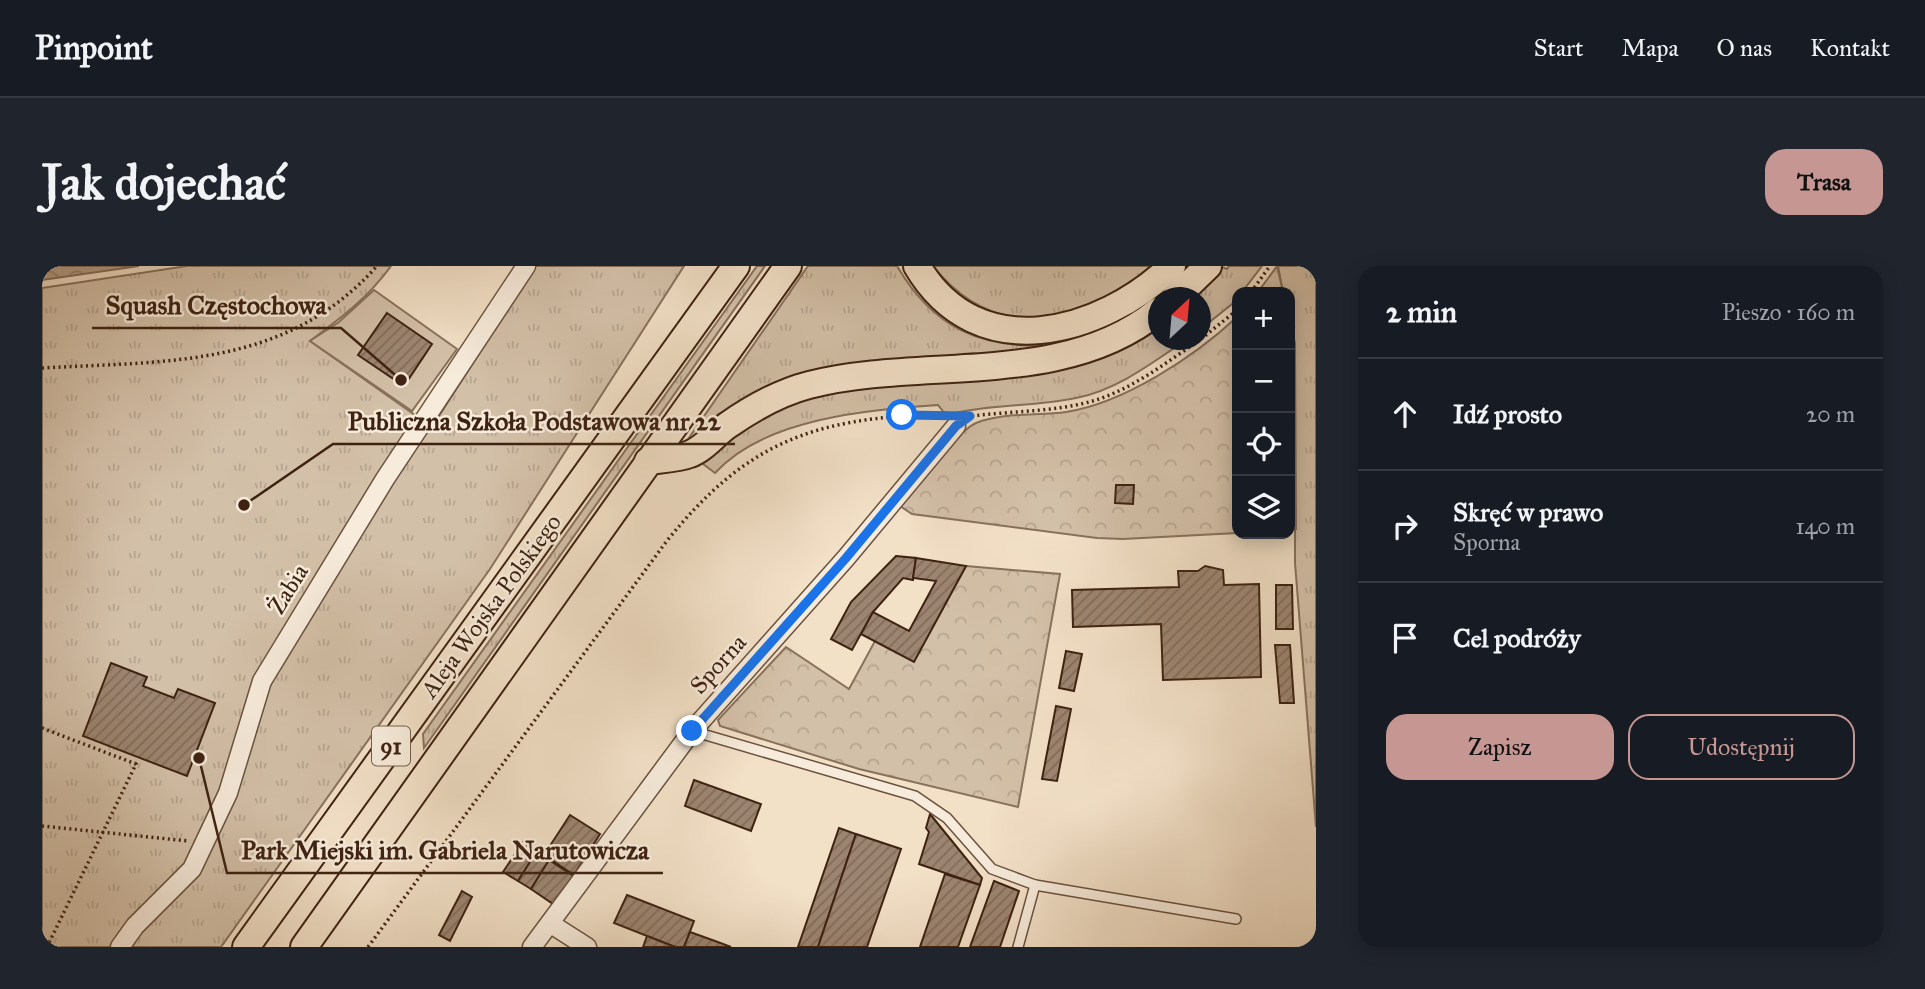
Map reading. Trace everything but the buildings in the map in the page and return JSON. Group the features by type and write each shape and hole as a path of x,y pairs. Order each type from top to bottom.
{"main road":[{"name":"Aleja Wojska Polskiego","path":"246,947 736,266"},
{"name":"Aleja Wojska Polskiego","path":"304,947 788,266"},
{"path":"916,266 933,289 966,316 998,328 1044,332 1104,314 1132,299 1172,266"},
{"path":"1186,287 1208,266"},
{"path":"648,461 691,454 729,424 762,405 807,386 904,371 1048,359 1097,345 1148,317"}],"street":[{"name":"Żabia","path":"120,947 135,926 192,869 207,843 228,793 262,681 385,480 526,266"},
{"name":"Sporna","path":"532,947 692,731 846,558 949,420"},
{"path":"551,924 587,947"}],"lane":[{"path":"692,731 915,796 947,818 992,869 1035,885 1236,919"},
{"path":"1018,947 1035,885"}],"path":[{"path":"42,368 188,358 246,347 317,319 355,290 376,266"},
{"path":"1255,287 1270,266"},
{"path":"1211,330 1232,314"},
{"path":"368,947 666,542 696,505 720,482 765,450 803,435 855,421 949,420 1074,405 1098,399 1123,388 1183,350"},
{"path":"42,728 135,764 47,947"},
{"path":"42,826 207,843"}],"green space":[{"path":"187,266 391,266 363,298 310,341 432,427 535,266 684,266 490,569 221,947 42,947 42,288"},
{"path":"757,266 765,266 424,748 423,734"},
{"path":"808,266 897,266 911,288 927,305 943,320 961,330 1003,343 1052,346 1052,351 844,369 682,448"},
{"path":"933,266 1150,266 1130,283 1082,308 1058,316 1035,318 1012,317 991,311 970,300"},
{"path":"1229,266 1262,266 1246,287 1232,287 1232,304 1211,321 1211,287 1205,287 1222,267 1227,269"},
{"path":"1277,266 1282,287 1262,287"},
{"path":"1278,266 1316,266 1316,827 1295,563 1295,287 1282,287"},
{"path":"374,290 457,349 412,411 310,341 339,322"},
{"path":"1232,321 1232,533 1097,538 912,514 900,506 947,448 976,423 1009,416 1066,412 1111,399 1157,376 1196,350 1211,350 1211,339"},
{"path":"1148,334 1148,350 1171,350 1134,375 1106,389 1076,398 946,415 938,405 850,414 819,420 761,440 736,454 715,473 699,461 756,422 786,406 821,395 863,387 1038,374 1080,365 1120,350"},
{"path":"1295,344 1296,529 1295,529"},
{"path":"966,566 1060,574 1018,807 859,769 720,726 718,720 786,647 849,689 875,641 914,661"}],"water":[{"path":"42,266 139,266 42,280"}],"place":[{"name":"Squash Częstochowa","path":"401,380"},
{"name":"Publiczna Szkoła Podstawowa nr 22","path":"244,505"},
{"name":"Park Miejski im. Gabriela Narutowicza","path":"199,758"}],"route":[{"path":"692,731 846,558 956,426 970,416 902,415"}]}
